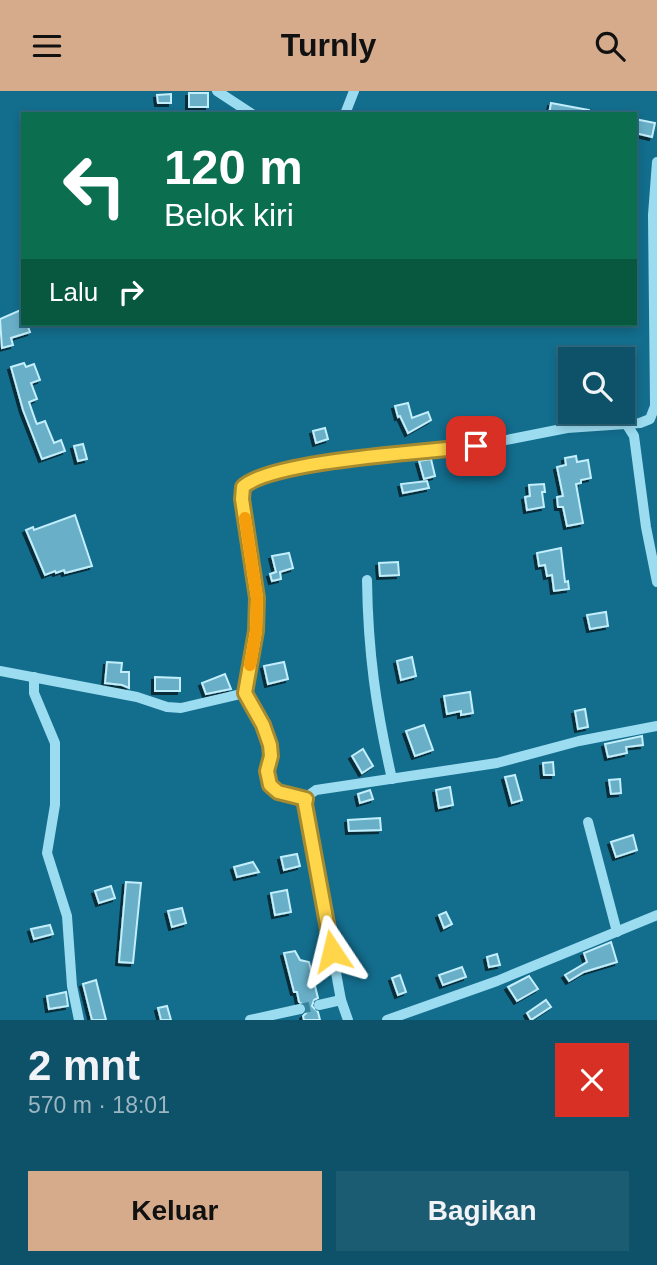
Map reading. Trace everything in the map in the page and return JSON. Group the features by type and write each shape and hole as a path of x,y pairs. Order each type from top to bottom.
{"street":[{"path":"217,91 249,112"},
{"path":"346,112 354,91"},
{"path":"306,799 278,792 270,785 267,771 271,756 270,745 263,725 245,693 257,612 255,577 242,499 243,487 247,483 279,472 329,463 476,446 567,428 627,425 650,419 655,406 653,215 657,162"},
{"path":"627,425 634,436 646,527 657,582"},
{"path":"367,580 367,635 393,779"},
{"path":"0,671 137,697 167,707 181,708 245,693"},
{"path":"34,677 34,693 55,743 55,805 47,853 67,916 72,986 79,1020"},
{"path":"348,1020 341,1000 306,799 316,790 496,763 579,741 657,726"},
{"path":"588,822 617,932"},
{"path":"387,1020 497,981 657,915"},
{"path":"319,1005 341,1000"},
{"path":"250,1020 300,1009"}],"building":[{"path":"189,93 208,93 208,107 189,107"},
{"path":"171,94 171,103 158,103 157,95"},
{"path":"551,103 589,110 589,112 549,112"},
{"path":"637,119 655,123 652,137 637,133"},
{"path":"21,310 21,326 28,326 30,332 11,338 13,345 2,348 0,319"},
{"path":"24,363 26,367 34,364 40,380 31,383 37,399 29,402 36,422 45,421 54,443 61,440 65,451 42,459 23,410 11,367"},
{"path":"408,403 412,418 428,412 431,420 408,433 395,406"},
{"path":"325,428 328,439 316,443 313,431"},
{"path":"83,444 87,459 78,461 74,446"},
{"path":"576,456 577,462 588,460 591,478 576,484 583,523 567,526 563,507 558,507 557,497 563,496 557,467 566,465 565,458"},
{"path":"431,459 435,476 424,479 419,461"},
{"path":"427,481 429,488 403,493 401,484"},
{"path":"544,484 544,507 527,510 525,497 530,496 529,485"},
{"path":"75,515 92,566 45,575 26,530 33,527 34,530"},
{"path":"561,548 565,582 568,581 569,589 554,591 552,575 547,576 545,565 539,566 537,553"},
{"path":"289,553 293,568 280,572 281,579 272,581 270,574 276,572 272,556"},
{"path":"398,562 399,575 380,576 379,563"},
{"path":"606,612 608,626 590,629 587,615"},
{"path":"412,657 416,676 401,680 397,661"},
{"path":"107,662 122,663 121,672 129,672 129,688 105,683"},
{"path":"284,662 288,679 268,684 264,666"},
{"path":"225,674 231,689 206,694 202,683"},
{"path":"155,677 180,678 180,691 155,691"},
{"path":"470,692 473,713 461,715 461,711 447,714 444,696"},
{"path":"585,709 588,727 578,729 575,711"},
{"path":"424,725 433,750 415,756 406,731"},
{"path":"642,736 643,745 626,747 627,753 608,757 605,744"},
{"path":"363,749 373,766 362,773 352,756"},
{"path":"553,762 554,775 544,775 543,763"},
{"path":"515,775 522,800 512,803 505,777"},
{"path":"620,779 621,793 611,794 609,780"},
{"path":"450,787 453,805 439,808 436,790"},
{"path":"370,790 373,799 360,803 358,794"},
{"path":"380,818 381,830 349,831 348,820"},
{"path":"633,835 637,850 616,857 611,842"},
{"path":"297,854 300,866 284,870 281,857"},
{"path":"253,862 259,872 237,877 234,867"},
{"path":"126,882 141,883 133,963 119,962"},
{"path":"111,886 115,898 99,903 95,891"},
{"path":"287,890 291,912 275,915 271,893"},
{"path":"182,908 186,923 172,927 168,911"},
{"path":"446,912 452,924 444,928 439,915"},
{"path":"50,925 53,934 34,939 31,929"},
{"path":"611,942 617,962 584,972 569,981 565,975 587,962 584,953"},
{"path":"295,951 300,960 309,962 318,998 312,1006 318,1012 320,1020 304,1020 307,1007 299,1002 297,992 294,992 284,953"},
{"path":"497,954 500,965 489,967 487,957"},
{"path":"462,967 466,977 443,985 439,975"},
{"path":"400,975 406,992 398,995 392,978"},
{"path":"529,976 538,989 517,1001 508,987"},
{"path":"96,980 106,1020 92,1020 83,984"},
{"path":"66,992 68,1006 49,1009 47,996"},
{"path":"546,1000 551,1007 531,1020 527,1013"},
{"path":"167,1006 171,1020 161,1020 158,1008"}],"tunnel":[{"path":"300,1009 319,1005"}],"slow traffic":[{"path":"245,518 257,598 256,631 250,665"}],"route":[{"path":"332,951 306,799 278,792 270,785 267,779 270,745 263,725 245,693 256,631 257,598 242,499 243,487 254,480 305,467 476,446"}]}
